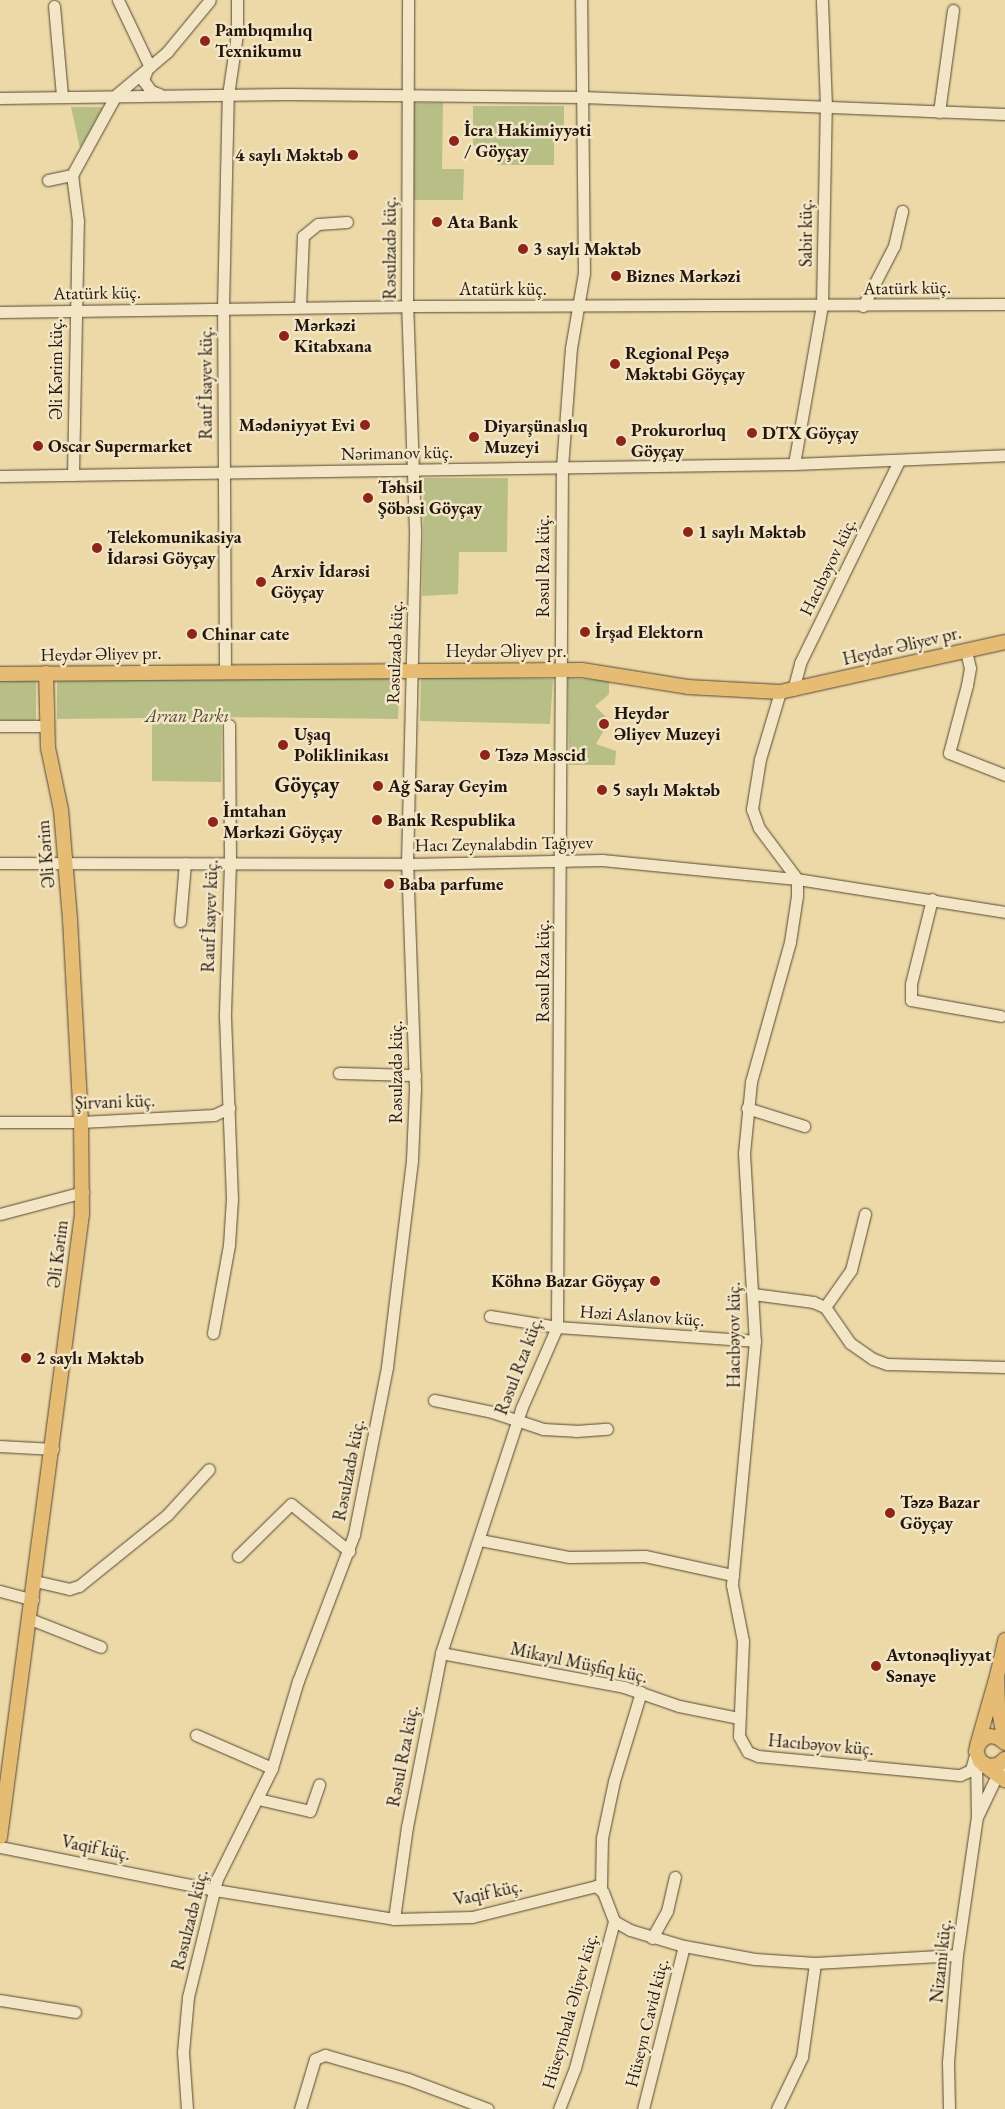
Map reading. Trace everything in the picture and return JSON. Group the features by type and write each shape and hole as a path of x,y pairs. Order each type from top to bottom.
{"main road":[{"name":"Heydər Əliyev pr.","path":"0,674 560,669 600,671 688,686 786,691 1005,642"},
{"name":"Əli Kərim","path":"0,1837 5,1766 33,1600 83,1192 81,1122 66,861 47,726 46,673"},
{"path":"1001,1778 983,1764 977,1749 1005,1640"},
{"path":"997,1676 998,1706 1005,1742"},
{"path":"977,1749 988,1736 997,1737 1005,1742"},
{"path":"983,1764 993,1767 1005,1759"}],"street":[{"path":"118,0 148,68 143,80 151,91 159,94"},
{"path":"48,180 72,175 116,95 148,68 210,0"},
{"name":"Rauf İsayev küç.","path":"225,672 223,308 228,95 237,34 237,0"},
{"name":"Rəsulzadə küç.","path":"187,2109 183,2052 188,1998 220,1869 258,1800 272,1768 298,1681 349,1551 394,1320 412,1160 415,1075 407,864 412,671 413,470 407,306 406,95 408,0"},
{"name":"Rəsul Rza küç.","path":"394,1920 407,1826 441,1653 480,1540 516,1421 557,1327 562,467 571,348 584,273 581,0"},
{"name":"Sabir küç.","path":"794,464 822,306 826,106 822,0"},
{"path":"54,6 62,96"},
{"path":"940,112 953,10"},
{"path":"0,98 159,94 406,95 582,98 1005,114"},
{"name":"Əli Kərim küç.","path":"72,175 78,221 74,311 73,476"},
{"path":"863,306 894,246 902,211"},
{"path":"300,307 303,236 318,224 347,222"},
{"name":"Atatürk küç.","path":"0,312 407,306 579,307 1005,304"},
{"name":"Nərimanov küç.","path":"0,476 794,464 1005,455"},
{"name":"Hacıbəyov küç.","path":"899,461 786,691 760,759 752,810 759,828 797,879 790,942 747,1108 744,1184 755,1341 733,1575 733,1600 744,1659 738,1718 742,1746 758,1756 960,1775 971,1770 977,1749"},
{"path":"966,651 970,668 949,753 1005,775"},
{"name":"Rauf İsayev küç.","path":"213,1333 231,1224 225,1013 230,864 229,725"},
{"path":"0,726 47,726"},
{"name":"Hacı Zeynalabdin Tağıyev","path":"0,863 66,861 230,864 407,864 602,860 797,879 1005,912"},
{"path":"180,921 185,863"},
{"path":"932,900 911,984 911,1000 1001,1016"},
{"path":"339,1073 415,1075"},
{"name":"Şirvani küç.","path":"0,1122 81,1122 214,1116 228,1108"},
{"path":"747,1108 804,1126"},
{"path":"0,1214 83,1192"},
{"path":"825,1306 851,1270 865,1214"},
{"path":"753,1294 794,1299 825,1306 850,1343 873,1359 887,1364 1005,1367"},
{"name":"Həzi Aslanov küç.","path":"490,1316 557,1327 755,1341"},
{"path":"434,1400 543,1428 576,1432 607,1429"},
{"path":"0,1446 53,1449"},
{"path":"35,1581 69,1589 79,1586 167,1515 209,1469"},
{"path":"238,1556 291,1504 349,1551"},
{"path":"480,1540 569,1557 645,1556 733,1575"},
{"path":"0,1591 33,1600"},
{"path":"30,1619 101,1647"},
{"name":"Mikayıl Müşfiq küç.","path":"441,1653 641,1692 679,1706 738,1718"},
{"path":"641,1692 614,1781 604,1828 599,1867 601,1888 614,1922 652,1938 755,1959 815,1963 958,1955"},
{"path":"196,1735 272,1768"},
{"path":"977,1749 977,1817"},
{"path":"977,1817 1001,1778 1005,1759"},
{"path":"258,1800 310,1811 319,1785"},
{"name":"Nizami küç.","path":"949,2109 948,2062 958,1955 977,1817"},
{"name":"Vaqif küç.","path":"0,1847 215,1890 394,1920 472,1917 588,1886 601,1888"},
{"path":"652,1938 667,1911 675,1877"},
{"name":"Hüseynbala Əliyev küç.","path":"559,2109 574,2068 614,1922"},
{"name":"Hüseyn Cavid küç.","path":"643,2109 684,1946"},
{"path":"777,2109 802,2057 815,1963"},
{"path":"0,2000 75,2012"},
{"path":"300,2109 315,2059 325,2055 408,2079 488,2109"}],"green space":[{"path":"411,103 443,103 442,169 464,169 463,200 411,200"},
{"path":"473,106 564,106 564,133 554,133 554,165 497,165 497,147 473,146"},
{"path":"71,107 103,107 80,148"},
{"path":"424,478 508,478 507,552 459,552 458,594 422,596"},
{"path":"421,677 553,679 550,724 420,721"},
{"name":"Arran Parkı","path":"400,678 398,719 222,717 221,782 152,781 152,718 57,719 57,681"},
{"path":"568,678 609,681 609,694 595,706 606,717 596,723 603,732 596,744 616,751 615,765 569,765"},
{"path":"0,680 36,680 36,720 0,720"}],"place":[{"name":"Pambıqmılıq Texnikumu","path":"205,41"},
{"name":"İcra Hakimiyyəti / Göyçay","path":"454,141"},
{"name":"4 saylı Məktəb","path":"353,155"},
{"name":"Ata Bank","path":"437,222"},
{"name":"3 saylı Məktəb","path":"523,249"},
{"name":"Biznes Mərkəzi","path":"616,276"},
{"name":"Mərkəzi Kitabxana","path":"284,336"},
{"name":"Regional Peşə Məktəbi Göyçay","path":"615,364"},
{"name":"Mədəniyyət Evi","path":"365,425"},
{"name":"DTX Göyçay","path":"752,433"},
{"name":"Diyarşünaslıq Muzeyi","path":"474,437"},
{"name":"Prokurorluq Göyçay","path":"621,441"},
{"name":"Oscar Supermarket","path":"38,446"},
{"name":"Təhsil Şöbəsi Göyçay","path":"368,498"},
{"name":"1 saylı Məktəb","path":"688,532"},
{"name":"Telekomunikasiya İdarəsi Göyçay","path":"97,548"},
{"name":"Arxiv İdarəsi Göyçay","path":"261,582"},
{"name":"İrşad Elektorn","path":"585,632"},
{"name":"Chinar cate","path":"192,634"},
{"name":"Heydər Əliyev Muzeyi","path":"604,724"},
{"name":"Uşaq Poliklinikası","path":"283,745"},
{"name":"Təzə Məscid","path":"485,755"},
{"name":"Ağ Saray Geyim","path":"378,786"},
{"name":"5 saylı Məktəb","path":"602,790"},
{"name":"Bank Respublika","path":"377,820"},
{"name":"İmtahan Mərkəzi Göyçay","path":"213,822"},
{"name":"Baba parfume","path":"389,884"},
{"name":"Köhnə Bazar Göyçay","path":"655,1281"},
{"name":"2 saylı Məktəb","path":"26,1358"},
{"name":"Təzə Bazar Göyçay","path":"890,1513"},
{"name":"Avtonəqliyyat Sənaye","path":"876,1666"}],"district":[{"name":"Göyçay","path":"307,785"}]}
